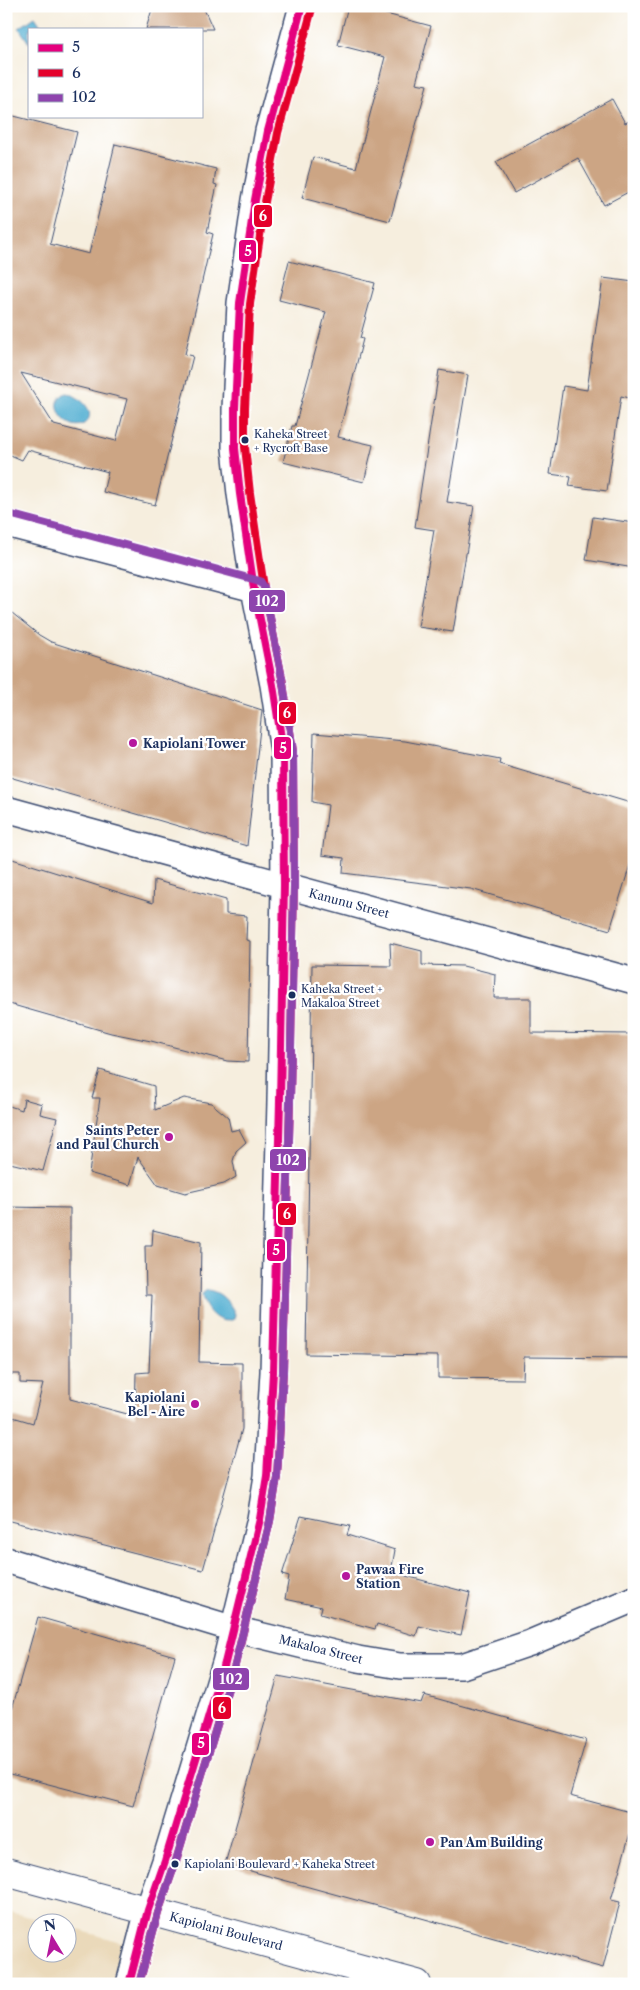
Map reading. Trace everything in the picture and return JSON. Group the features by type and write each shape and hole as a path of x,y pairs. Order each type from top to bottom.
{"main road":[{"name":"Kapiolani Boulevard","path":"6,1872 417,1984"}],"street":[{"path":"129,1984 148,1910 177,1823 223,1672 260,1519 268,1454 273,1372 284,885 283,751 273,685 254,589 235,448 237,356 240,302 249,233 268,131 302,6"},
{"path":"6,524 254,589"},
{"name":"Kanunu Street","path":"6,809 634,981"},
{"name":"Makaloa Street","path":"6,1560 234,1629 358,1659 392,1664 462,1666 530,1643 634,1599"}],"shaded area":[{"path":"6,1911 28,1916 28,1962 78,1962 78,1930 128,1944 123,1984 6,1984"}],"water":[{"path":"35,17 42,28 28,28 28,42 19,28"},
{"path":"66,393 71,394 85,404 88,409 89,419 85,423 79,426 72,425 62,416 58,404 60,398"},
{"path":"207,1290 216,1292 227,1301 235,1314 234,1319 222,1320 212,1315 205,1305 202,1294"}],"building":[{"path":"153,6 192,6 204,9 213,29 202,28 146,28"},
{"path":"348,6 356,6 431,26 416,83 427,85 390,221 302,198 313,157 356,168 385,57 338,45"},
{"path":"612,99 625,123 634,119 634,189 604,205 578,158 514,193 496,162"},
{"path":"6,114 77,132 50,244 89,254 115,144 216,169 214,184 217,185 207,232 213,234 185,354 193,356 155,505 103,492 108,472 28,450 22,460 6,453","holes":["21,373 127,399 116,441 54,425"]},
{"path":"289,261 375,283 360,338 363,339 338,437 373,445 364,482 283,462 292,426 295,426 326,312 279,300"},
{"path":"603,278 634,282 634,399 621,396 607,491 569,486 571,477 550,474 563,386 587,390"},
{"path":"439,370 468,375 447,502 474,506 453,632 418,627 434,530 415,527"},
{"path":"593,517 634,523 634,568 586,560"},
{"name":"Kapiolani Tower","path":"6,608 39,635 51,642 262,710 247,846 6,776"},
{"path":"314,733 405,741 500,759 499,764 634,804 634,852 610,930 471,889 343,873 344,858 322,855 328,805 312,802"},
{"path":"6,857 153,903 154,880 226,900 226,914 247,916 246,940 250,941 248,1062 227,1061 151,1041 111,1033 6,1003"},
{"path":"390,943 422,951 422,965 463,966 495,974 494,998 531,998 531,1033 634,1034 634,1358 524,1357 523,1379 438,1378 438,1356 306,1354 312,965 391,966"},
{"name":"Saints Peter and Paul Church","path":"100,1070 154,1086 155,1110 184,1098 211,1103 228,1117 231,1131 239,1129 246,1142 236,1151 233,1161 236,1177 224,1184 185,1193 158,1185 138,1157 130,1185 89,1173 100,1098 92,1098"},
{"path":"24,1099 42,1104 40,1114 57,1118 43,1171 6,1162 6,1105 22,1110"},
{"name":"Kapiolani Bel - Aire","path":"6,1207 70,1208 70,1399 135,1416 136,1373 149,1372 152,1295 146,1295 145,1246 152,1246 153,1230 201,1242 199,1362 242,1363 242,1429 203,1570 6,1520 6,1415 33,1423 43,1384 20,1383 20,1374 6,1374"},
{"name":"Pawaa Fire Station","path":"301,1516 350,1526 347,1535 395,1550 391,1572 470,1593 461,1635 419,1626 416,1636 377,1624 375,1629 320,1614 322,1607 285,1599 289,1577 282,1575"},
{"path":"38,1617 175,1656 133,1806 6,1773 6,1730"},
{"name":"Pan Am Building","path":"278,1676 421,1703 424,1695 586,1740 570,1796 634,1813 634,1819 611,1900 620,1902 603,1968 225,1864"}],"transit line":[{"name":"5","path":"129,1984 148,1910 165,1861 225,1663 260,1519 267,1476 273,1372 280,1101 284,885 283,751 273,685 254,589 240,494 235,448 235,409 240,303 255,200 268,131 302,6"},
{"name":"6","path":"139,1984 158,1913 175,1864 235,1665 270,1521 277,1477 283,1372 290,1101 294,885 293,751 283,683 264,587 250,493 245,447 245,409 250,304 265,202 278,133 312,9"},
{"name":"102","path":"9,514 260,581 264,587 283,683 293,751 294,885 290,1101 283,1372 277,1477 270,1521 235,1665 175,1864 158,1913 139,1984"}],"place":[{"name":"Kaheka Street + Rycroft Base","path":"245,440"},
{"name":"Kapiolani Tower","path":"133,743"},
{"name":"Kaheka Street + Makaloa Street","path":"292,995"},
{"name":"Saints Peter and Paul Church","path":"169,1137"},
{"name":"Kapiolani Bel - Aire","path":"195,1404"},
{"name":"Pawaa Fire Station","path":"346,1576"},
{"name":"Pan Am Building","path":"430,1842"},
{"name":"Kapiolani Boulevard + Kaheka Street","path":"175,1864"}]}
